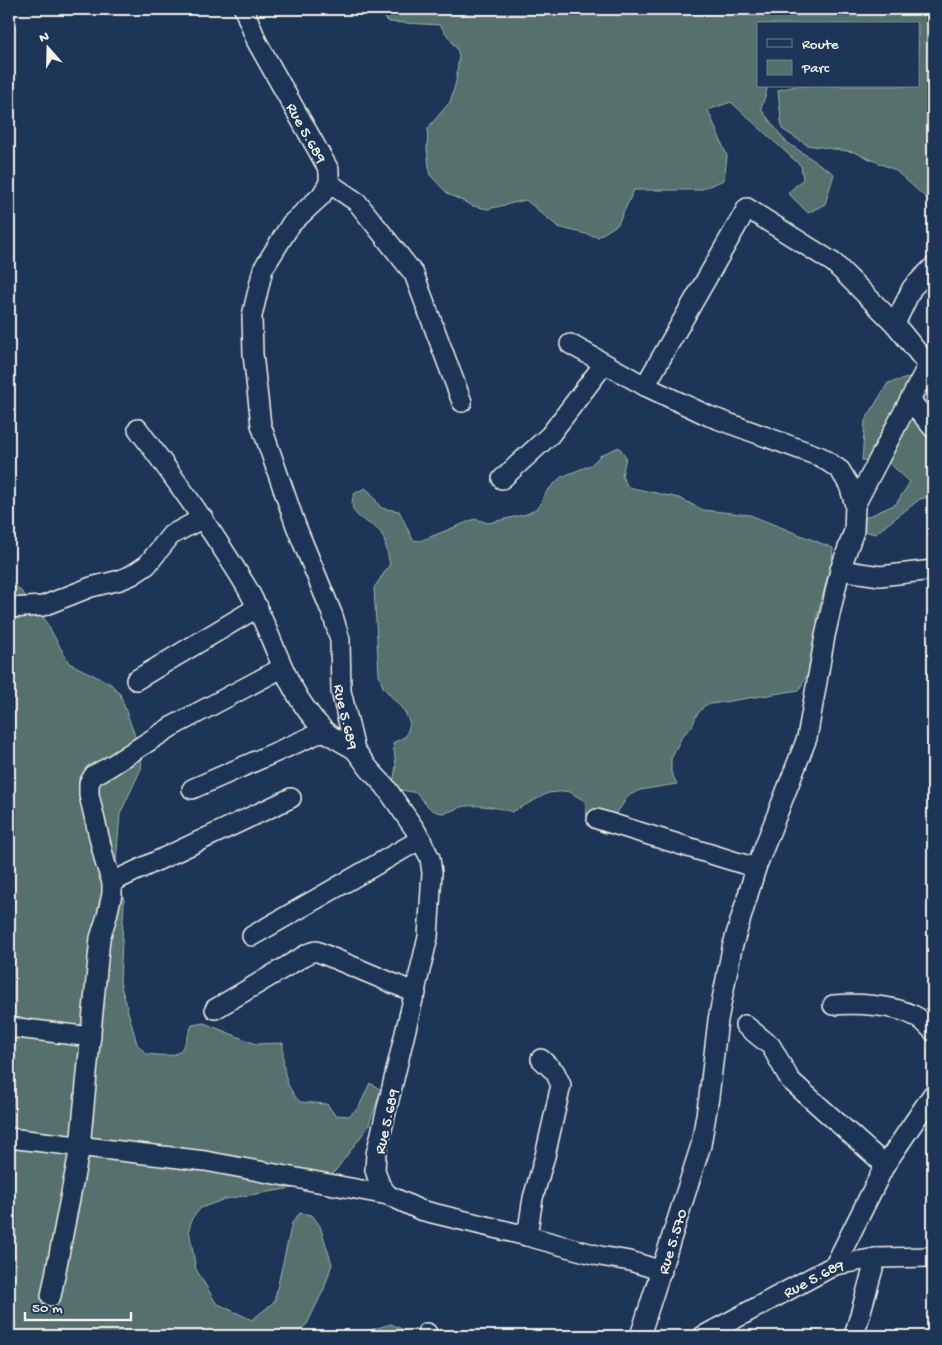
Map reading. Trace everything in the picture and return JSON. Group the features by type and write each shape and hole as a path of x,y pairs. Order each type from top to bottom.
{"street":[{"name":"Rue 5.689","path":"244,9 257,42 329,170 329,183 321,196 290,224 263,269 252,316 253,354 261,425 296,526 333,616 340,640 341,691 355,750 385,786 421,839 430,858 432,873 428,937 376,1154 375,1170 380,1185 388,1195"},
{"path":"329,183 357,202 414,274 462,402"},
{"path":"645,386 747,208 834,263 896,324 928,365 855,505"},
{"path":"896,324 912,288 933,267"},
{"path":"570,344 645,386 709,416 821,457 840,470 855,505"},
{"path":"502,479 550,435 604,364"},
{"path":"910,400 933,428"},
{"path":"138,429 221,543 258,607 294,693 324,731 355,750"},
{"name":"Rue 5.570","path":"640,1336 701,1145 718,1020 732,948 756,868 807,738 825,636 840,570 854,531 855,505"},
{"path":"9,608 43,606 91,587 132,575 147,565 171,535 203,518"},
{"path":"840,570 880,576 933,570"},
{"path":"136,680 258,607"},
{"path":"51,1296 80,1146 100,938 112,894 112,882 105,862 89,795 89,783 94,775 170,727 282,668"},
{"path":"192,790 324,731"},
{"path":"112,882 291,798"},
{"path":"597,819 756,868"},
{"path":"252,936 421,839"},
{"path":"215,1009 309,953 316,951 416,993"},
{"path":"833,1005 848,1004 900,1009 917,1017 933,1031"},
{"path":"745,1025 771,1046 790,1080 885,1165"},
{"path":"9,1027 91,1037"},
{"path":"527,1236 533,1198 545,1156 561,1085 555,1072 541,1058"},
{"path":"835,1265 885,1165 933,1094"},
{"path":"9,1138 205,1161 388,1195 420,1210 600,1256 630,1261 662,1271"},
{"name":"Rue 5.689","path":"703,1336 835,1265 876,1258 933,1257"},
{"path":"854,1336 876,1258"}],"green space":[{"path":"381,9 933,9 933,204 895,170 854,152 807,145 782,129 778,90 787,88 920,88 920,22 757,22 757,88 767,88 761,109 785,141 834,174 825,204 808,213 788,193 803,179 801,166 731,102 708,110 727,156 724,180 699,190 634,190 618,224 598,237 558,227 526,200 488,209 473,206 448,194 430,175 427,149 428,128 450,102 456,82 459,55 457,49 440,25 389,22 384,17"},
{"path":"933,372 933,496 920,499 875,534 860,530 865,518 896,504 910,482 888,462 862,460 865,421 888,383"},
{"path":"619,447 626,457 622,476 628,487 679,498 703,510 750,515 833,548 832,561 817,616 817,656 799,690 705,705 696,716 692,727 682,736 671,759 671,772 677,784 640,790 628,796 617,813 622,824 619,830 606,834 588,826 585,801 568,791 548,793 512,812 483,806 472,806 439,813 428,806 417,793 397,789 393,784 396,765 393,743 406,736 410,724 405,712 383,687 379,675 374,588 390,564 381,533 360,518 353,509 354,494 365,488 381,508 399,511 413,540 420,541 475,519 488,523 527,514 538,508 547,491 561,477 591,465 601,455"},
{"path":"9,582 12,582 40,611 69,663 111,684 120,694 142,756 141,769 120,814 116,862 124,901 120,982 137,1044 146,1054 172,1055 177,1053 185,1044 192,1025 204,1023 256,1044 283,1043 285,1075 294,1095 300,1102 327,1104 335,1115 349,1116 359,1107 370,1083 381,1090 368,1127 327,1182 305,1192 299,1187 225,1199 201,1208 192,1218 189,1230 196,1269 216,1303 252,1320 274,1302 292,1223 300,1213 312,1215 320,1226 332,1264 324,1289 307,1324 294,1336 9,1336"},
{"path":"391,1324 404,1330 407,1336 351,1336"},
{"path":"324,1334 351,1336 324,1336"}]}
